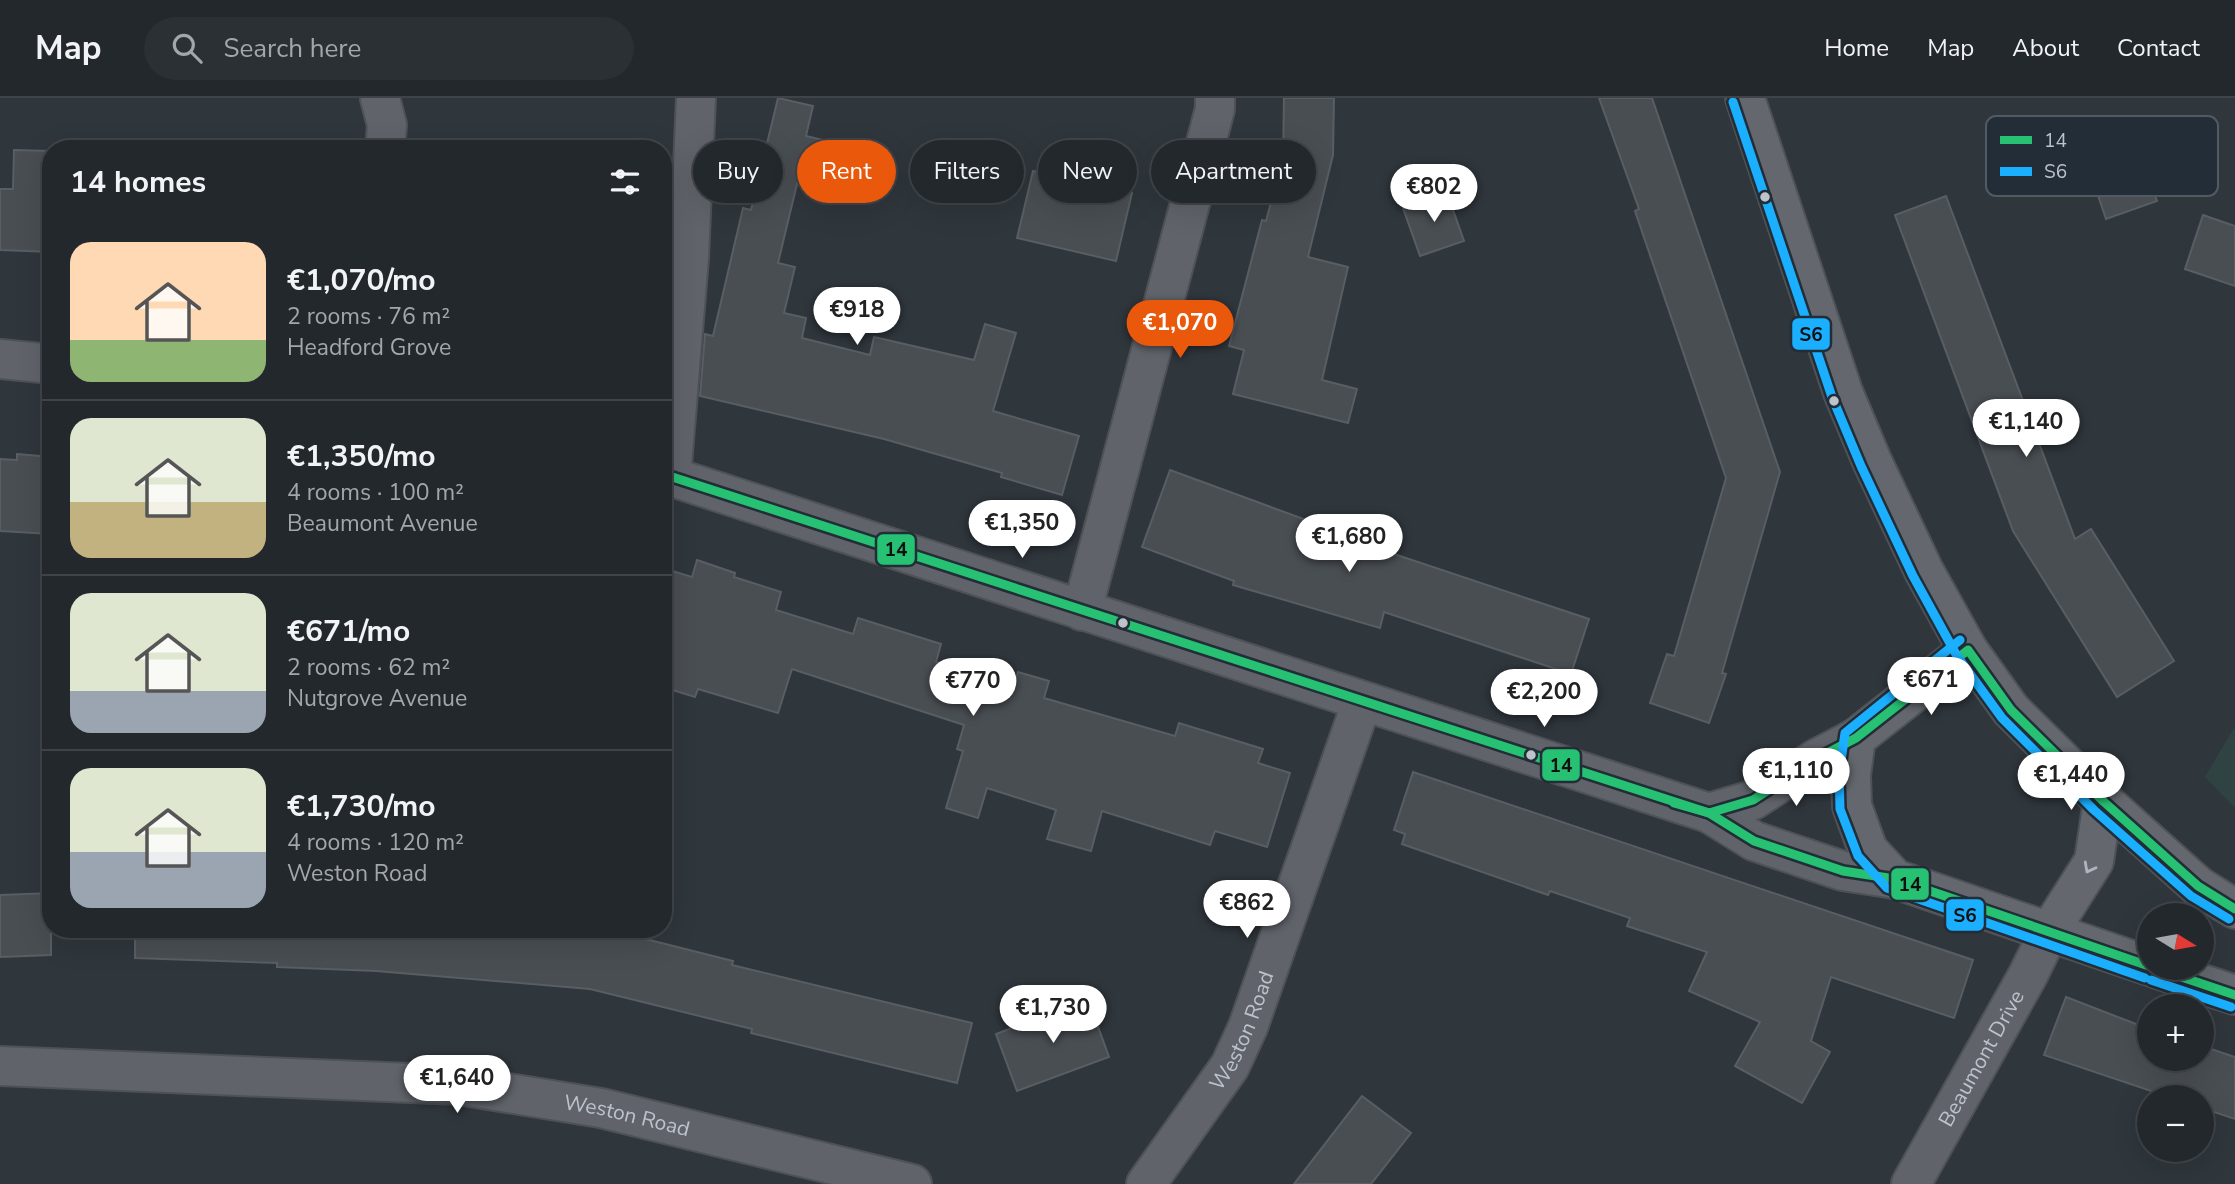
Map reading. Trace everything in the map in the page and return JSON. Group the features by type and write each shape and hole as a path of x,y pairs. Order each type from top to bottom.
{"main road":[{"path":"1745,98 1843,392 1924,571 1968,650 2011,710 2103,802 2198,886 2235,909"},
{"path":"1968,650 1856,738 1852,806 1868,850 1895,879 2137,962"},
{"path":"2049,932 2094,861 2103,802"},
{"path":"2191,980 2235,995"}],"street":[{"path":"380,98 387,125 386,140"},
{"path":"672,426 689,258 696,98"},
{"path":"1082,611 1215,109 1215,98"},
{"path":"0,359 42,363"},
{"path":"672,477 1709,813 1754,841 1843,871 1895,879"},
{"name":"Weston Road","path":"1146,1184 1230,1066 1248,1027 1362,702"},
{"path":"1709,813 1753,800 1816,759 1856,738"},
{"name":"Beaumont Drive","path":"1911,1184 2028,975 2049,932"},
{"name":"Weston Road","path":"0,1066 458,1085 601,1108 912,1184"}],"green space":[{"path":"2235,726 2235,808 2205,777"}],"building":[{"path":"778,98 813,106 806,136 823,140 797,140 797,184 778,263 795,267 784,313 806,318 802,338 870,355 874,337 974,360 985,324 1016,333 993,411 1079,436 1062,495 1001,477 1002,473 884,439 700,396 705,334 713,336 743,208 751,210 753,203 783,203 783,140 768,140"},
{"path":"1284,98 1334,98 1333,155 1308,257 1348,267 1322,380 1357,389 1348,423 1233,394 1244,350 1229,346 1262,220 1266,221 1271,203 1316,203 1316,140 1283,140"},
{"path":"1599,98 1652,98 1780,472 1722,673 1726,674 1709,723 1650,703 1667,654 1674,656 1726,478 1635,211 1639,209"},
{"path":"14,150 42,151 42,252 0,250 0,189 13,189"},
{"path":"1033,171 1038,172 1038,203 1130,203 1116,261 1017,238"},
{"path":"1447,193 1464,241 1420,256 1403,208"},
{"path":"1946,196 2075,539 2091,529 2174,661 2117,697 2013,531 1895,215"},
{"path":"2098,196 2155,196 2157,201 2106,219"},
{"path":"2203,215 2235,226 2235,286 2185,269"},
{"path":"17,454 42,456 42,533 0,531 0,459 17,460"},
{"path":"1170,470 1309,521 1308,523 1395,548 1394,554 1589,619 1571,674 1384,612 1380,628 1233,585 1234,581 1142,547"},
{"path":"697,560 735,573 734,577 781,592 776,610 853,634 858,618 941,644 936,662 1014,686 1018,672 1049,681 1044,698 1175,736 1179,723 1263,749 1258,763 1290,773 1267,847 1215,831 1210,845 1102,811 1091,851 1047,839 1056,810 987,788 978,818 946,808 963,751 957,749 964,725 792,669 778,713 698,689 695,697 672,690 672,571 692,577"},
{"path":"1413,772 1973,960 1954,1018 1831,977 1811,1041 1830,1052 1802,1103 1735,1066 1760,1022 1689,991 1707,952 1627,926 1630,918 1550,891 1548,895 1402,844 1405,834 1394,830"},
{"path":"42,893 42,938 51,938 51,955 0,957 0,895"},
{"path":"135,938 642,938 733,961 732,965 972,1023 957,1083 751,1033 752,1029 590,989 376,971 277,967 277,963 135,958"},
{"path":"2066,997 2137,1024 2137,1071 2214,1071 2214,1050 2235,1057 2235,1119 2214,1112 2214,1085 2137,1086 2044,1055"},
{"path":"1088,999 1109,1057 1017,1091 996,1034"},
{"path":"1362,1096 1411,1133 1371,1184 1294,1184"}],"transit line":[{"name":"S6","path":"1733,102 1832,397 1913,576 1957,656 2002,718 2094,810 2191,896 2229,919"},
{"name":"14","path":"672,477 1709,813 1753,800 1816,759 1856,738 1968,650 2011,710 2103,801 2198,886 2235,909"},
{"name":"S6","path":"1960,640 1845,733 1839,774 1840,809 1858,856 1887,888 2137,975"},
{"name":"14","path":"1674,803 1709,813 1754,841 1843,871 1895,879 2137,962"},
{"name":"S6","path":"2151,980 2231,1007"},
{"name":"14","path":"2191,980 2235,995"}]}
